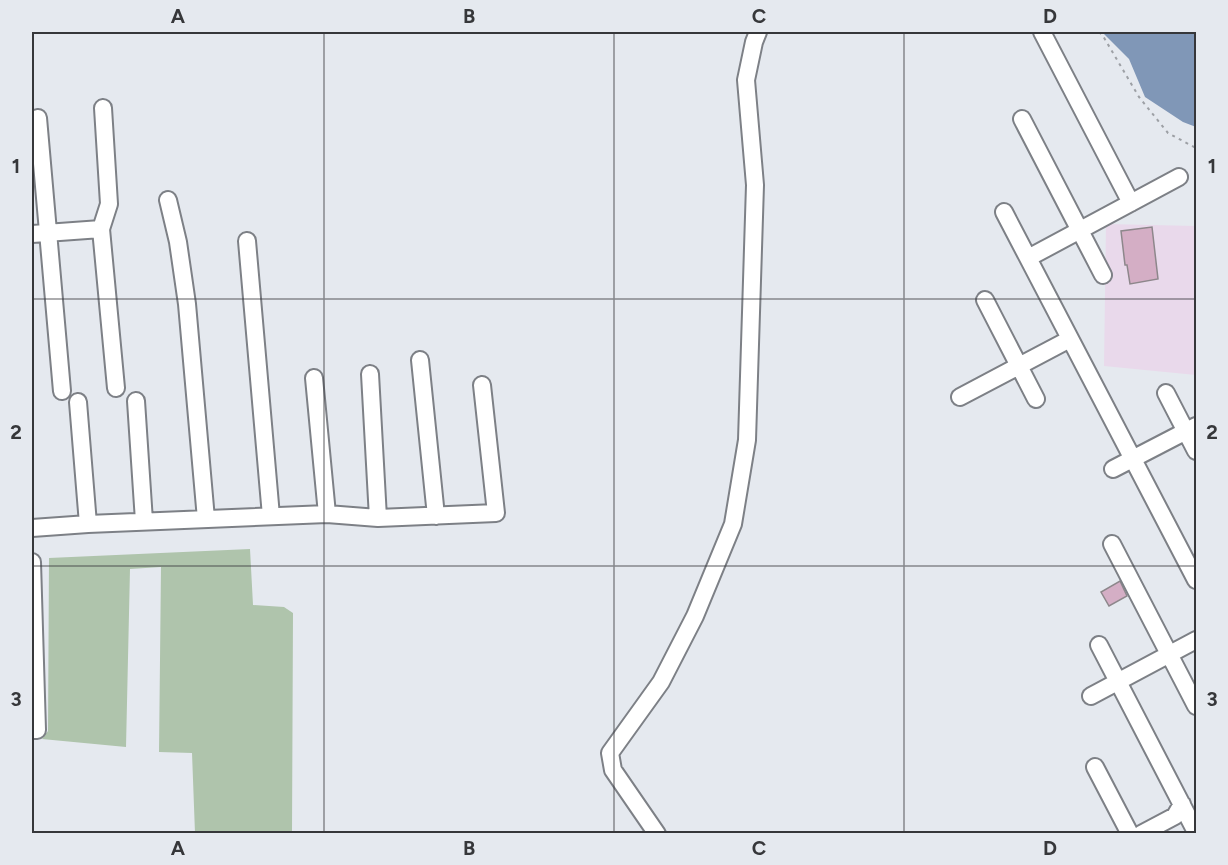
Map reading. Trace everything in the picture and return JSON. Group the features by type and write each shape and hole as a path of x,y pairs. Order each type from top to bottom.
{"street":[{"path":"657,834 614,770 610,753 661,682 695,616 733,524 747,440 755,184 746,80 753,42 758,32"},
{"path":"1042,32 1131,203"},
{"path":"103,108 109,204 101,229 116,388"},
{"path":"38,118 40,233 62,391"},
{"path":"1022,119 1103,276"},
{"path":"1028,258 1179,177"},
{"path":"168,200 178,242 187,304 206,519"},
{"path":"1004,212 1197,580"},
{"path":"40,233 101,229"},
{"path":"247,241 271,516"},
{"path":"985,300 1036,399"},
{"path":"960,397 1070,339"},
{"path":"420,360 436,516"},
{"path":"370,374 378,518"},
{"path":"315,378 327,514"},
{"path":"32,528 327,514 378,518 496,513 482,385"},
{"path":"1166,393 1191,429 1197,451"},
{"path":"136,401 144,521"},
{"path":"78,402 88,524"},
{"path":"1113,469 1191,429"},
{"path":"1112,544 1197,706"},
{"path":"32,562 38,730 32,730"},
{"path":"1091,696 1197,640"},
{"path":"1099,645 1197,832"},
{"path":"1095,767 1130,834"},
{"path":"1142,834 1175,816 1182,804"}],"path":[{"path":"1099,32 1139,97 1168,133 1197,148"}],"shaded area":[{"path":"1106,224 1196,226 1196,375 1104,366"}],"green space":[{"path":"250,549 253,605 284,607 293,613 292,833 195,833 192,753 159,752 161,567 130,569 126,747 42,739 48,731 49,558"}],"water":[{"path":"1102,32 1196,32 1196,127 1183,122 1145,97 1129,59"}],"building":[{"path":"1152,227 1158,279 1130,284 1121,231"},
{"path":"1120,581 1127,596 1109,606 1101,592"}]}
